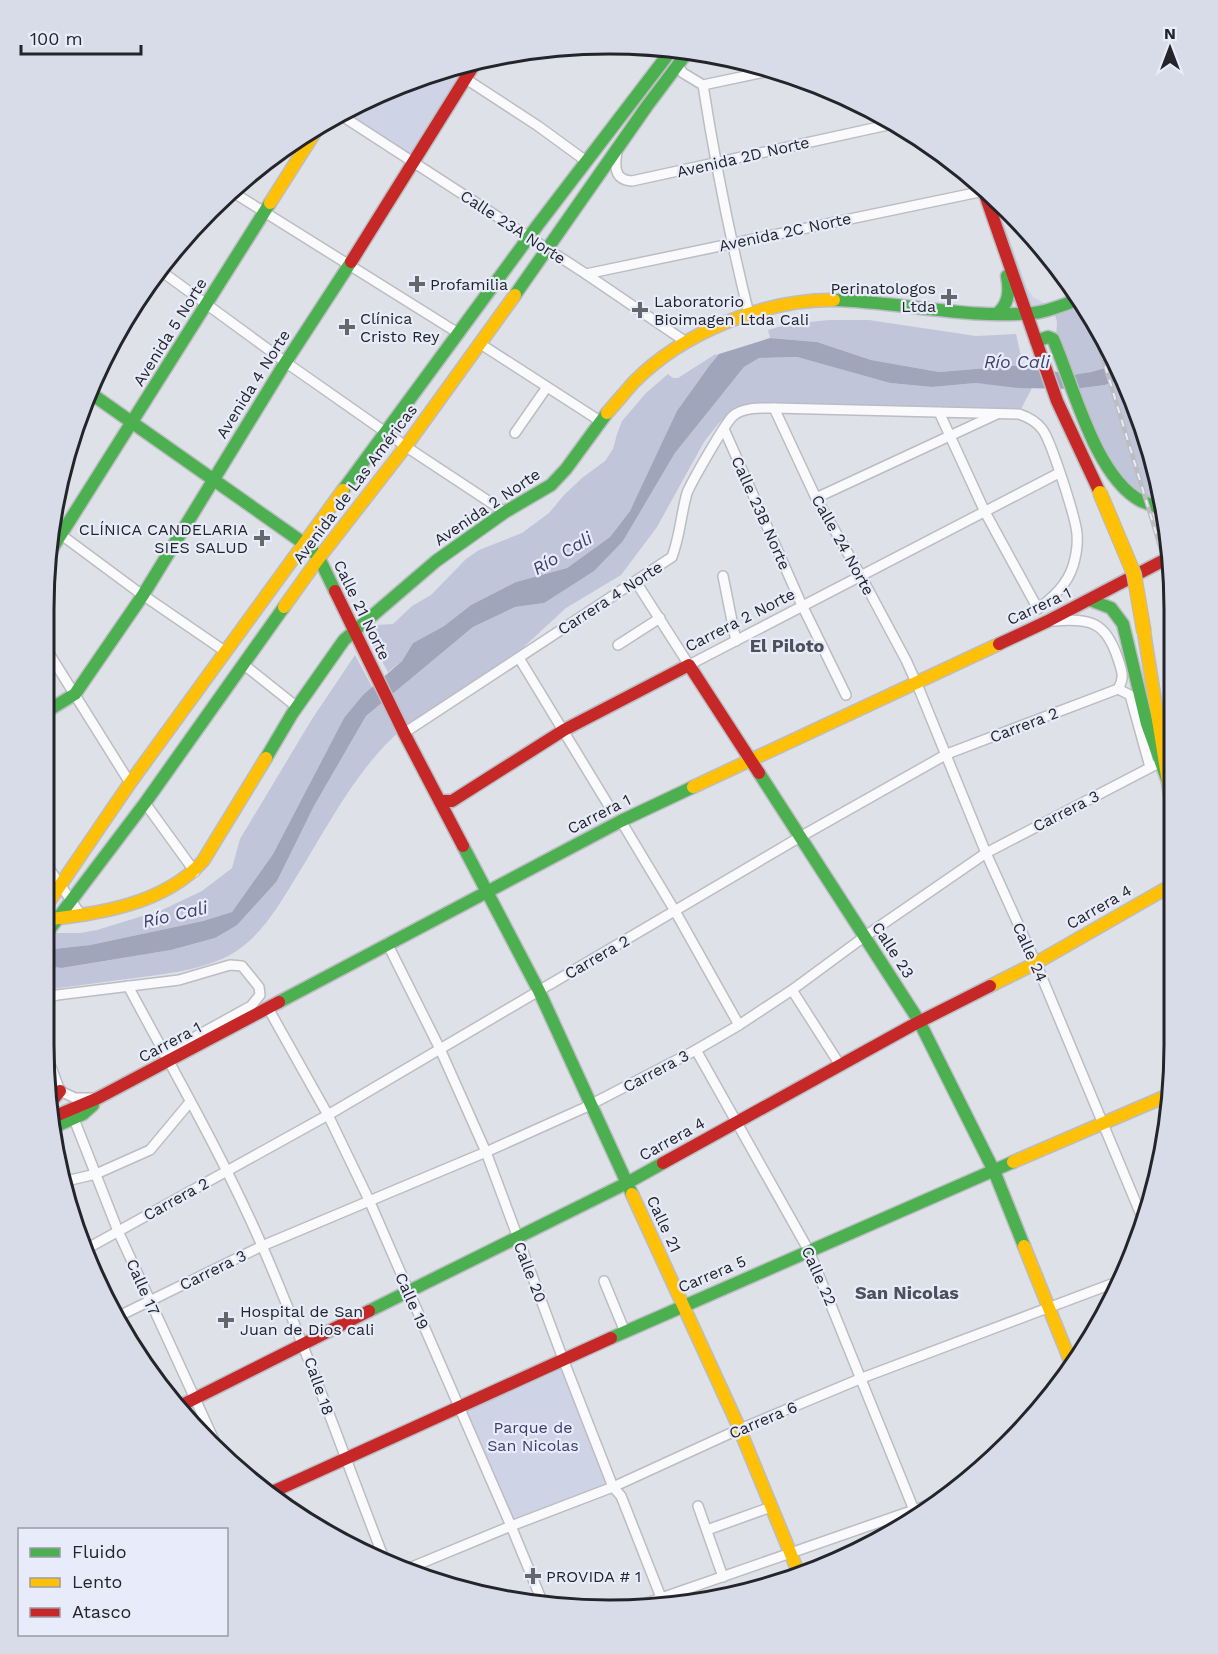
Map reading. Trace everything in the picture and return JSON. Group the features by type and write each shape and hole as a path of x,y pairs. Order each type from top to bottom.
{"main road":[{"name":"Avenida de Las Américas","path":"54,894 130,783 458,333 666,57"},
{"name":"Avenida de Las Américas","path":"54,923 145,802 319,558 406,447 683,59"},
{"name":"Avenida 4 Norte","path":"54,706 75,694 143,595 470,72"},
{"name":"Avenida 5 Norte","path":"61,525 132,423 308,143"},
{"path":"989,206 1057,401 1100,493 1134,574 1164,748"},
{"path":"997,314 1006,305 1009,291 1005,271 1006,256"},
{"name":"Avenida 2 Norte","path":"54,919 81,915 143,899 174,887 195,872 297,707 353,631 436,561 505,512 551,485 566,469 600,421 635,381 686,342 748,314 823,300 846,299 901,304 951,313 997,314 1036,313 1071,302"},
{"path":"1036,343 1048,337 1053,339 1093,442 1106,464 1131,495 1143,503 1154,506"},
{"name":"Calle 21 Norte","path":"96,397 304,544 319,558 404,733 446,801 448,816 487,892"},
{"name":"Carrera 1","path":"64,1116 166,1058 268,1008 621,821 749,759 1048,621 1162,561"},
{"path":"1090,600 1104,603 1113,609 1127,632 1155,765 1164,776"},
{"name":"Carrera 2 Norte","path":"446,801 564,730 689,665"},
{"name":"Calle 23","path":"689,665 919,1021 994,1171 1068,1356"},
{"name":"Carrera 4","path":"186,1403 627,1183 919,1021 1035,963 1164,890"},
{"name":"Calle 21","path":"487,892 539,991 740,1429 796,1567"},
{"name":"Carrera 5","path":"278,1490 683,1305 1161,1098"}],"street":[{"path":"678,66 683,73 703,85 756,74"},
{"path":"466,79 538,126 586,161"},
{"path":"703,85 731,244 748,314"},
{"name":"Calle 23A Norte","path":"348,120 586,274 686,342"},
{"name":"Avenida 2D Norte","path":"618,149 616,171 618,176 627,181 882,126"},
{"name":"Avenida 2C Norte","path":"586,274 972,189"},
{"path":"239,196 458,333"},
{"path":"166,275 406,447 505,512"},
{"path":"479,343 600,421"},
{"path":"515,433 547,387"},
{"name":"Calle 24 Norte","path":"774,408 816,498 861,576 916,682"},
{"name":"Carrera 4 Norte","path":"404,733 672,557 679,540 688,492 724,429 734,416 751,409 1019,414 1035,422 1044,431 1059,473"},
{"path":"939,412 985,512"},
{"path":"816,498 999,413"},
{"name":"Calle 23B Norte","path":"724,429 803,606 846,695"},
{"name":"Carrera 2 Norte","path":"689,665 1059,473"},
{"name":"Carrera 1","path":"985,512 1038,609 1057,593 1071,572 1077,547 1075,519 1059,473"},
{"path":"59,534 226,652"},
{"path":"723,576 736,641"},
{"name":"Calle 23","path":"636,582 689,665"},
{"path":"618,645 660,618"},
{"path":"1048,621 1086,620 1097,625 1106,633 1112,643 1123,675 1118,689 1130,695 1155,765"},
{"path":"519,658 609,806"},
{"path":"54,661 130,783"},
{"path":"243,664 297,707"},
{"name":"Calle 24","path":"916,682 986,853 1139,1210"},
{"name":"Carrera 2","path":"92,1246 328,1115 800,837 947,754 1118,689"},
{"name":"Carrera 3","path":"124,1314 262,1246 486,1152 590,1105 696,1050 792,990 986,853 1155,765"},
{"path":"145,802 195,872"},
{"path":"621,821 739,1025"},
{"path":"54,876 81,915"},
{"name":"Calle 20","path":"387,943 440,1049 486,1152 563,1359 661,1597"},
{"name":"Carrera 1","path":"128,986 179,980 230,965 242,966 258,987 260,996 251,1006 166,1058"},
{"path":"54,997 128,986"},
{"name":"Calle 18","path":"128,986 227,1171 262,1246 304,1345 381,1551"},
{"path":"792,990 840,1065"},
{"name":"Calle 19","path":"268,1008 328,1115 369,1200 540,1595"},
{"name":"Calle 22","path":"696,1050 809,1251 914,1508"},
{"path":"57,1096 98,1098"},
{"path":"71,1180 96,1174 150,1150 190,1102"},
{"name":"Calle 17","path":"64,1116 96,1174 118,1231 208,1427"},
{"path":"604,1281 625,1332"},
{"name":"Carrera 6","path":"416,1565 614,1487 740,1429 862,1378 1109,1285"},
{"path":"698,1506 723,1577"},
{"path":"707,1530 771,1507"},
{"path":"679,1595 723,1577 900,1517"}],"green space":[{"path":"470,72 414,162 348,120 397,96"},
{"path":"989,205 1002,218 1027,288 1033,297 1053,308 1026,314"},
{"name":"Parque de San Nicolas","path":"563,1359 613,1487 511,1526 460,1408"}],"shaded area":[{"path":"1071,302 1108,367 1072,375 1056,339 1057,322 1053,308"},
{"path":"829,320 869,320 976,336 1016,334 1023,365 939,372 871,360 817,342 770,338 768,330 789,324"},
{"path":"770,338 817,342 871,360 939,372 1023,365 1072,375 1108,367 1115,381 1105,385 1074,389 1018,388 976,383 932,387 890,383 797,357 759,358 744,367 675,453 623,541 594,571 544,603 515,607 473,627 366,716 314,806 277,881 237,925 215,938 171,950 62,968 54,967 54,949 90,945 203,921 232,912 273,854 344,718 363,695 402,661 413,643 444,626 471,605 516,582 567,568 610,537 630,511 677,411 719,354"},
{"path":"719,354 696,387 630,511 610,537 567,568 516,582 471,605 444,626 413,643 402,661 388,672 369,638 376,625 393,624 412,606 431,595 466,559 479,550 522,533 549,513 582,478 605,461 613,449 622,421 646,393 668,374 673,378 678,378"},
{"path":"797,357 890,383 932,387 976,383 1032,388 1021,409 774,403 745,405 730,413 704,442 657,527 621,575 566,608 515,655 402,729 386,744 357,779 267,922 248,942 224,958 191,969 54,989 54,967 63,968 171,950 215,938 277,881 314,806 366,716 473,627 515,607 544,603 623,541 675,453 744,367 759,358"},
{"path":"1115,381 1122,397 1135,431 1153,503 1118,480 1074,389 1105,385"},
{"path":"355,655 372,687 344,718 273,854 232,912 203,921 90,945 54,949 54,933 80,933 97,930 162,910 202,891 232,868 240,839 312,719"}],"railway":[{"path":"1101,353 1160,546"}],"traffic: fast":[{"path":"343,490 537,226 666,57"},
{"path":"515,295 682,59"},
{"path":"59,538 270,203"},
{"path":"54,707 75,694 143,595 282,368 351,262"},
{"path":"997,314 1008,297 1007,276"},
{"path":"834,300 983,314 1039,312 1071,303"},
{"path":"1036,341 1048,337 1053,339 1087,428 1111,472 1125,489 1141,501 1154,506"},
{"path":"96,397 309,547 319,558 335,591"},
{"path":"266,758 292,714 344,640 436,561 505,512 551,485 566,469 607,413"},
{"path":"1090,600 1111,608 1123,624 1147,724 1164,771"},
{"path":"58,918 145,803 284,607"},
{"path":"759,773 919,1021 994,1171 1024,1246"},
{"path":"279,1002 621,821 693,787"},
{"path":"463,846 539,991 632,1194"},
{"path":"54,923 58,918"},
{"path":"60,1124 83,1114 93,1105"},
{"path":"611,1338 1013,1162"},
{"path":"369,1311 663,1163"}],"traffic: slow":[{"path":"270,203 308,144"},
{"path":"284,607 406,446 515,295"},
{"path":"607,413 634,382 654,364 700,334 726,322 780,306 808,301 834,300"},
{"path":"54,894 130,783 343,490"},
{"path":"1100,493 1134,574 1144,632"},
{"path":"1144,632 1164,757"},
{"path":"693,787 999,644"},
{"path":"54,919 130,904 169,888 187,876 203,861 266,758"},
{"path":"990,986 1036,963 1164,890"},
{"path":"1013,1162 1161,1098"},
{"path":"632,1194 737,1423 796,1567"},
{"path":"1024,1246 1068,1356"}],"traffic: jam":[{"path":"351,262 470,72"},
{"path":"989,205 1057,401 1100,493"},
{"path":"999,644 1162,561"},
{"path":"335,591 404,733 463,846"},
{"path":"440,801 452,801 564,730 689,665 759,773"},
{"path":"663,1163 911,1026 990,986"},
{"path":"59,1115 98,1098 279,1002"},
{"path":"57,1095 60,1091"},
{"path":"186,1403 369,1311"},
{"path":"278,1490 611,1338"}],"place":[{"name":"Profamilia","path":"417,284"},
{"name":"Perinatologos Ltda","path":"949,297"},
{"name":"Laboratorio Bioimagen Ltda Cali","path":"640,310"},
{"name":"Clínica Cristo Rey","path":"347,327"},
{"name":"CLÍNICA CANDELARIA SIES SALUD","path":"262,538"},
{"name":"Hospital de San Juan de Dios cali","path":"226,1320"},
{"name":"PROVIDA # 1","path":"533,1576"}],"district":[{"name":"El Piloto","path":"787,645"},
{"name":"San Nicolas","path":"907,1292"}],"water label":[{"name":"Río Cali","path":"1017,361"},
{"name":"Río Cali","path":"562,553"},
{"name":"Río Cali","path":"175,914"}]}
